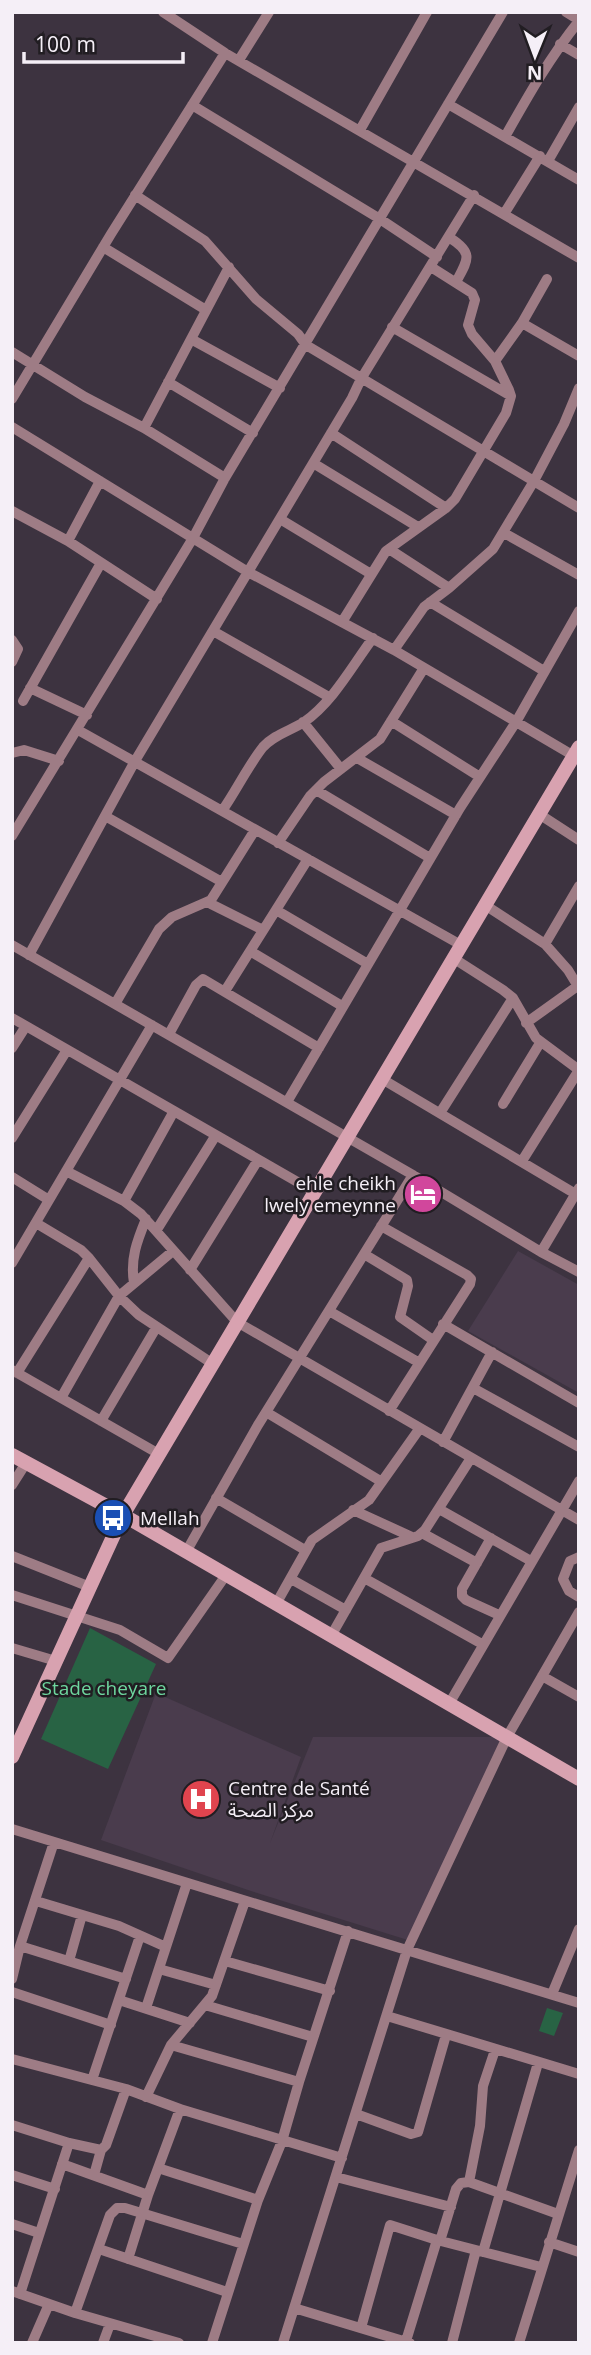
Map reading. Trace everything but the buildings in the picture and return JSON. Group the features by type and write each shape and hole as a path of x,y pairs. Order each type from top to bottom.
{"main road":[{"path":"12,1757 123,1515 577,754"},
{"path":"12,1455 123,1515 579,1779"}],"street":[{"path":"163,12 239,61 579,258"},
{"path":"239,61 269,12"},
{"path":"360,130 427,12"},
{"path":"12,836 157,599 225,478 503,12"},
{"path":"506,135 561,44 579,21 566,12"},
{"path":"561,44 579,55"},
{"path":"12,399 225,52"},
{"path":"448,104 506,135 579,180"},
{"path":"192,105 380,219 472,293 475,300 468,325 472,334 495,360 511,396 506,413 454,499 446,508 388,549 342,622"},
{"path":"504,214 579,107"},
{"path":"135,195 205,241 256,299 298,334 306,345 579,508"},
{"path":"29,955 135,761 361,379 474,195"},
{"path":"450,238 467,252 467,261 456,282"},
{"path":"103,247 206,310"},
{"path":"144,428 229,267"},
{"path":"495,360 522,323 547,279"},
{"path":"522,323 579,356"},
{"path":"393,327 511,396"},
{"path":"191,339 281,387"},
{"path":"12,352 225,478"},
{"path":"168,382 253,433"},
{"path":"394,650 424,607 487,555 504,533 564,424 579,388"},
{"path":"12,427 248,572 373,638 516,722 577,754"},
{"path":"331,433 446,508"},
{"path":"313,463 418,527"},
{"path":"68,541 100,481"},
{"path":"14,515 68,541 157,599"},
{"path":"280,519 371,574"},
{"path":"504,533 579,575"},
{"path":"388,549 449,588"},
{"path":"23,701 101,563"},
{"path":"430,602 544,671"},
{"path":"287,1102 430,858 516,722 579,611"},
{"path":"213,631 329,697"},
{"path":"222,811 263,748 274,737 303,723 329,697 373,638"},
{"path":"12,640 18,649 12,662"},
{"path":"278,843 304,803 316,790 380,739 424,668"},
{"path":"30,688 87,715"},
{"path":"391,721 480,777"},
{"path":"303,723 341,769"},
{"path":"78,730 399,910 457,952 513,998 540,1043 579,1070 522,1161"},
{"path":"12,754 24,750 59,761"},
{"path":"357,758 456,815"},
{"path":"316,790 430,858"},
{"path":"539,814 579,840"},
{"path":"105,816 222,882"},
{"path":"115,1003 159,929 172,917 211,900 255,830"},
{"path":"225,991 308,859"},
{"path":"545,944 574,903 579,886"},
{"path":"211,900 213,907 263,930"},
{"path":"485,905 545,944 578,986 526,1023"},
{"path":"276,910 368,964"},
{"path":"12,945 579,1272"},
{"path":"250,951 342,1006"},
{"path":"169,1034 199,980 208,981 319,1048"},
{"path":"440,1112 513,998"},
{"path":"12,1018 315,1192"},
{"path":"12,1263 16,1248 36,1223 152,1025"},
{"path":"12,1048 26,1026"},
{"path":"503,1104 540,1043"},
{"path":"12,1138 67,1050"},
{"path":"382,1079 577,1193 541,1252"},
{"path":"124,1201 174,1111"},
{"path":"156,1231 216,1135"},
{"path":"190,1270 258,1160"},
{"path":"66,1171 124,1201 146,1219 237,1322 579,1520"},
{"path":"186,1552 266,1412 414,1175"},
{"path":"12,1177 49,1200"},
{"path":"134,1283 134,1256 146,1219"},
{"path":"36,1223 80,1250 119,1296 156,1328 213,1364"},
{"path":"381,1226 471,1279 389,1411"},
{"path":"61,1398 119,1296 173,1251"},
{"path":"363,1254 407,1280 400,1317 433,1340"},
{"path":"89,1258 15,1371 159,1454"},
{"path":"329,1311 418,1362"},
{"path":"443,1324 579,1403"},
{"path":"101,1421 156,1328"},
{"path":"443,1442 492,1352"},
{"path":"473,1388 579,1447"},
{"path":"266,1412 382,1482"},
{"path":"276,1604 305,1550 318,1534 369,1500 420,1428"},
{"path":"331,1636 381,1548 417,1535 439,1509 471,1458"},
{"path":"12,1485 26,1463"},
{"path":"449,1704 579,1481"},
{"path":"216,1498 305,1550"},
{"path":"439,1509 531,1561"},
{"path":"353,1510 417,1535 477,1563"},
{"path":"491,1538 462,1589 462,1596 499,1615"},
{"path":"12,1556 90,1587"},
{"path":"579,1557 570,1561 563,1579 569,1591 579,1597"},
{"path":"12,1595 120,1630 168,1658 226,1575"},
{"path":"364,1578 482,1644"},
{"path":"291,1579 345,1611"},
{"path":"283,2343 407,1950 507,1737 579,1612"},
{"path":"12,1648 56,1661"},
{"path":"542,1676 579,1698"},
{"path":"12,1829 579,2003"},
{"path":"12,1979 54,1842"},
{"path":"146,2008 187,1883"},
{"path":"146,2097 171,2045 205,2006 216,1985 245,1900"},
{"path":"36,1901 119,1926 166,1947"},
{"path":"69,1961 82,1915"},
{"path":"552,1994 579,1929"},
{"path":"212,2343 258,2200 282,2141 348,1931"},
{"path":"92,2080 140,1936"},
{"path":"20,1946 126,1979"},
{"path":"225,1961 330,1991"},
{"path":"159,1969 216,1985"},
{"path":"12,1992 111,2025"},
{"path":"119,2000 190,2023"},
{"path":"205,2006 313,2037"},
{"path":"387,2016 579,2074"},
{"path":"356,2114 411,2134 418,2132 446,2035"},
{"path":"171,2045 299,2082"},
{"path":"469,2182 480,2126 483,2085 495,2050"},
{"path":"12,2059 126,2089 180,2109 342,2158"},
{"path":"452,2343 538,2063"},
{"path":"94,2175 101,2150 106,2145 126,2089"},
{"path":"128,2259 180,2109"},
{"path":"12,2125 69,2144 101,2150"},
{"path":"69,2144 40,2233 16,2292 110,2324 179,2343"},
{"path":"519,2343 579,2150"},
{"path":"62,2164 148,2195"},
{"path":"158,2168 258,2200"},
{"path":"12,2175 55,2189"},
{"path":"336,2177 451,2207"},
{"path":"294,2308 408,2342 438,2240 456,2189 461,2183 469,2182 558,2214"},
{"path":"567,2184 579,2188"},
{"path":"75,2313 113,2211 117,2208 125,2208 243,2244"},
{"path":"12,2224 40,2233"},
{"path":"361,2328 390,2225 541,2267"},
{"path":"549,2242 579,2252"},
{"path":"99,2249 227,2292"},
{"path":"32,2343 49,2304"},
{"path":"103,2343 110,2324"}],"shaded area":[{"path":"518,1251 579,1285 579,1393 468,1331"},
{"path":"156,1693 301,1757 270,1843 313,1737 507,1737 411,1941 101,1840"}],"green space":[{"name":"Stade cheyare","path":"90,1628 156,1664 108,1769 41,1739"},
{"path":"547,2008 563,2013 554,2036 539,2031"}],"place":[{"name":"ehle cheikh lwely emeynne","path":"423,1194"},
{"name":"Mellah","path":"113,1518"},
{"name":"Centre de Santé مركز الصحة","path":"201,1799"}]}
